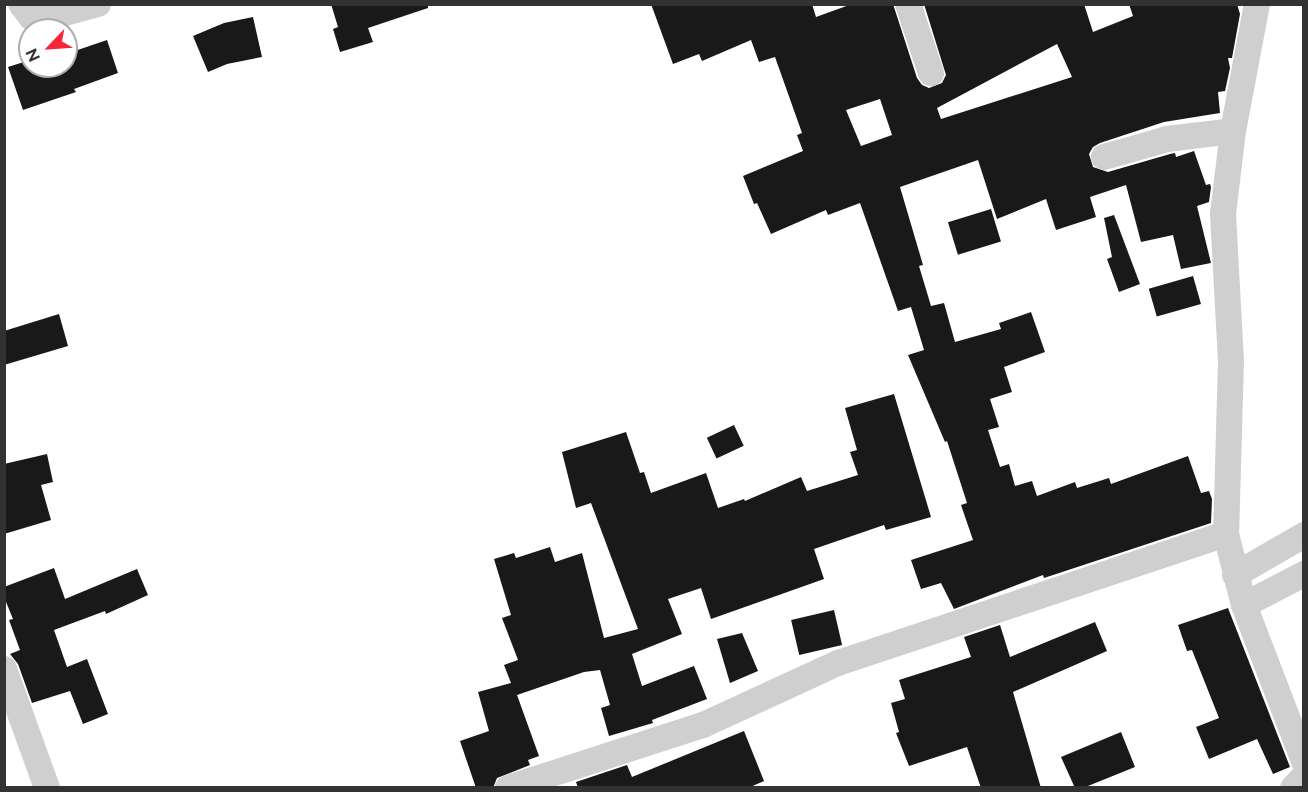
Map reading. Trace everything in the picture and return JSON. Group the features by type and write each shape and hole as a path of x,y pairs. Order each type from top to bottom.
{"street":[{"path":"21,4 31,17 43,19 98,4"},
{"path":"908,4 931,73"},
{"path":"1257,4 1233,131 1223,214 1231,360 1226,534 1244,605 1304,761"},
{"path":"1104,157 1167,139 1233,131"},
{"path":"508,788 703,725 838,663 1226,534"},
{"path":"1235,575 1304,535"},
{"path":"1244,605 1304,574"},
{"path":"4,669 46,788"}],"building":[{"path":"331,4 428,4 428,8 368,28 373,42 340,52 333,29 338,27"},
{"path":"651,4 812,4 816,17 852,4 893,4 917,78 922,85 929,88 942,83 946,75 924,4 1084,4 1093,32 1133,16 1129,4 1237,4 1240,14 1232,58 1228,58 1230,68 1225,91 1218,92 1220,113 1164,122 1100,143 1093,147 1089,154 1093,167 1108,172 1170,154 1175,153 1176,157 1194,151 1206,185 1210,184 1211,187 1209,202 1197,206 1211,263 1181,269 1173,235 1141,242 1126,185 1090,197 1096,217 1056,230 1046,199 997,219 978,160 900,187 923,265 919,266 931,306 944,303 955,342 1001,329 999,323 1031,312 1045,352 1004,367 1012,392 990,399 999,427 988,430 1000,467 1009,464 1015,486 1032,481 1037,496 1075,482 1077,488 1109,478 1111,484 1188,456 1201,493 1209,491 1212,499 1211,523 1044,578 1043,575 954,609 941,583 921,589 911,560 973,540 961,505 967,503 947,441 945,442 908,355 924,350 911,307 898,311 860,203 828,215 826,210 771,234 757,203 754,204 743,176 803,151 797,135 802,133 775,57 759,62 751,40 702,61 699,54 673,64","holes":["1057,44 1072,77 941,119 937,108","880,99 892,135 861,146 846,110"]},
{"path":"253,17 262,57 227,64 208,72 193,36 224,23"},
{"path":"107,40 118,73 74,89 76,92 23,110 8,67 18,64 18,78 78,78 78,50"},
{"path":"991,209 1001,242 958,255 948,222"},
{"path":"1114,215 1140,284 1119,292 1107,259 1112,257 1104,218"},
{"path":"1193,276 1201,304 1157,317 1149,289"},
{"path":"59,314 68,346 4,365 4,331"},
{"path":"894,394 931,517 886,530 884,525 814,549 824,579 711,619 701,588 668,599 682,634 632,654 642,686 694,666 707,699 652,720 653,723 609,736 601,708 610,705 600,670 584,672 517,695 539,756 528,760 530,765 497,778 493,788 476,788 460,741 489,731 478,692 511,683 504,665 518,660 502,618 511,615 494,559 514,553 516,558 550,547 555,562 582,553 604,638 638,629 591,503 576,508 562,452 626,432 640,473 644,472 651,493 706,473 718,508 744,499 745,501 801,477 807,491 858,475 850,452 857,450 845,408"},
{"path":"734,425 744,446 717,459 707,438"},
{"path":"47,454 53,482 41,485 51,520 4,534 4,464"},
{"path":"54,568 65,599 137,569 148,595 106,614 105,611 54,630 67,667 87,659 108,714 83,724 70,691 32,703 18,664 10,654 20,650 9,620 13,619 4,597 4,587"},
{"path":"1228,608 1290,767 1273,774 1257,739 1209,759 1196,727 1219,718 1192,650 1187,651 1178,625"},
{"path":"834,610 842,645 799,655 791,620"},
{"path":"1095,622 1107,651 1013,692 1041,788 981,788 967,747 909,766 896,733 899,732 891,703 905,699 899,680 971,657 964,637 1000,625 1010,657"},
{"path":"742,633 758,671 730,683 717,639"},
{"path":"744,731 764,781 748,788 578,788 576,782 627,765 632,777"},
{"path":"1121,732 1135,767 1083,788 1075,788 1061,757"}]}
